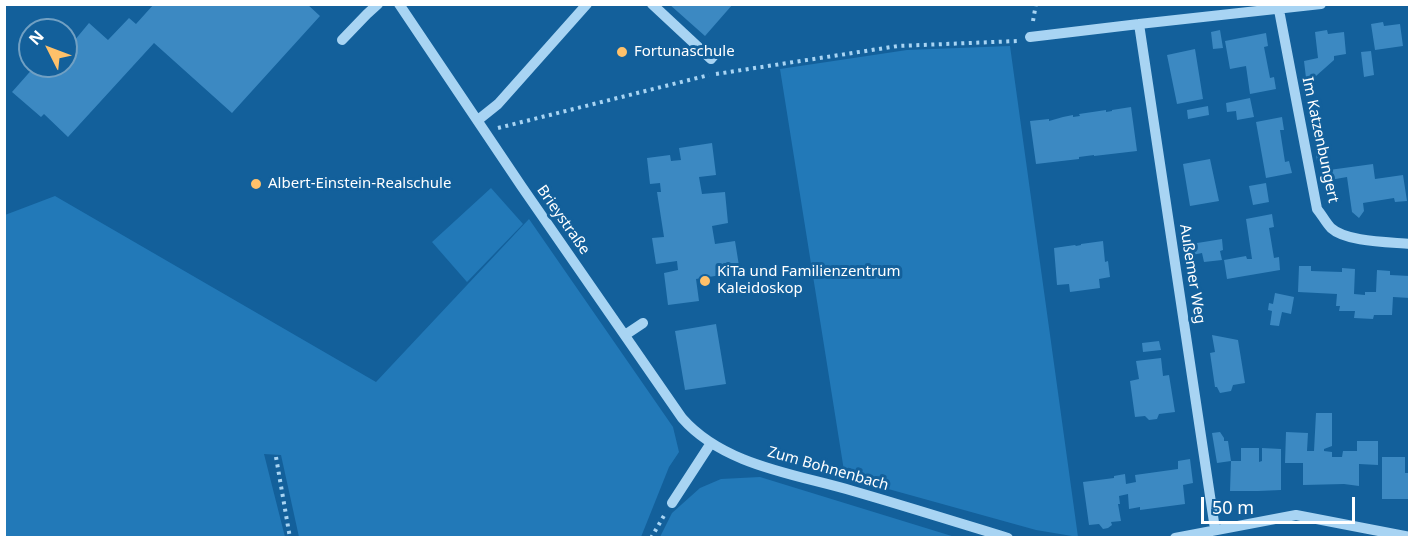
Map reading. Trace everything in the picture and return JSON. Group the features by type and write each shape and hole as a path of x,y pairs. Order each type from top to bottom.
{"street":[{"path":"342,40 378,4"},
{"name":"Brieystraße","path":"399,4 682,418 693,431 711,444"},
{"path":"478,120 498,104 587,4"},
{"path":"652,4 711,59 718,51"},
{"path":"1029,37 1321,4"},
{"name":"Im Katzenbungert","path":"1279,10 1317,208 1332,229 1349,237 1410,244"},
{"name":"Außemer Weg","path":"1139,24 1215,529"},
{"path":"625,335 643,323"},
{"path":"672,503 711,444"},
{"name":"Zum Bohnenbach","path":"711,444 756,464 1008,537"},
{"path":"1175,537 1296,515 1410,537"}],"path":[{"path":"485,131 707,75 898,46 1024,41 1029,37"},
{"path":"276,457 290,537"},
{"path":"651,537 672,503"}],"shaded area":[{"path":"1010,46 1078,537 1036,530 845,477 780,69 907,50"},
{"path":"491,188 523,224 467,282 432,242"},
{"path":"55,196 376,382 529,219 673,427 679,452 669,467 641,537 299,537 281,455 264,454 285,537 5,537 5,215"},
{"path":"760,477 955,537 660,537 672,513 700,488 721,479"}],"building":[{"path":"154,4 307,4 320,16 232,113 154,43 68,137 44,114 41,117 12,92 24,78 78,78 78,36 89,23 108,40 129,18 136,24"},
{"path":"669,4 733,4 705,36"},
{"path":"1383,22 1384,26 1400,24 1403,46 1375,50 1371,24"},
{"path":"1220,30 1223,48 1213,49 1211,32"},
{"path":"1327,30 1328,34 1344,32 1346,54 1334,56 1334,60 1316,76 1306,78 1304,61 1318,58 1315,32"},
{"path":"1266,33 1268,46 1264,47 1270,78 1274,77 1276,89 1250,94 1246,66 1230,69 1225,41"},
{"path":"1195,49 1203,99 1177,104 1167,55"},
{"path":"1371,51 1374,75 1364,77 1361,52"},
{"path":"1250,98 1254,117 1237,120 1236,111 1227,112 1226,103"},
{"path":"1208,106 1209,115 1188,119 1187,110"},
{"path":"1131,107 1137,151 1036,164 1030,121 1049,119 1049,121 1073,115 1073,117 1080,116 1079,114"},
{"path":"1282,117 1284,130 1280,130 1285,162 1289,161 1292,173 1266,178 1256,122"},
{"path":"1325,140 1328,159 1317,161 1314,142"},
{"path":"712,143 716,175 699,177 702,194 725,192 728,223 712,226 715,244 735,241 740,272 696,279 699,301 668,305 664,273 678,270 677,261 656,264 652,238 664,237 657,192 661,192 660,183 650,184 647,158 670,155 671,161 681,160 679,148"},
{"path":"1210,159 1219,201 1190,206 1183,164"},
{"path":"1373,164 1375,179 1403,175 1407,201 1395,202 1394,198 1363,203 1364,211 1359,218 1352,212 1347,177 1330,180 1329,170"},
{"path":"1266,183 1269,202 1253,205 1249,186"},
{"path":"1272,214 1274,227 1269,228 1274,258 1279,257 1280,270 1227,279 1224,260 1246,256 1247,259 1252,259 1246,219"},
{"path":"1222,239 1223,250 1220,251 1222,260 1204,262 1202,253 1187,256 1185,245"},
{"path":"1103,241 1105,262 1108,261 1110,277 1099,279 1100,288 1070,292 1069,284 1057,285 1054,248"},
{"path":"1299,266 1311,266 1311,271 1342,272 1342,268 1355,269 1354,294 1365,295 1365,292 1376,292 1377,270 1390,271 1390,275 1410,276 1410,298 1393,297 1392,315 1374,315 1373,319 1354,318 1355,311 1339,311 1340,306 1336,306 1337,294 1298,292"},
{"path":"1275,293 1294,297 1291,314 1282,312 1279,326 1270,325 1272,311 1268,310 1269,303 1273,304"},
{"path":"716,324 726,384 685,390 675,331"},
{"path":"1212,335 1238,340 1245,383 1233,385 1231,391 1220,393 1215,387 1210,353 1215,352"},
{"path":"1159,341 1161,350 1143,352 1142,343"},
{"path":"1161,358 1163,376 1169,375 1175,412 1159,414 1157,419 1149,420 1145,416 1135,417 1130,381 1139,379 1136,361"},
{"path":"1316,413 1332,413 1332,446 1324,451 1332,452 1332,457 1342,457 1343,451 1357,451 1357,441 1378,441 1378,465 1359,464 1359,486 1303,485 1303,463 1285,463 1286,432 1308,433 1307,451 1314,451"},
{"path":"1220,432 1224,441 1228,441 1231,461 1217,463 1212,433"},
{"path":"1241,448 1259,448 1259,462 1262,461 1262,448 1281,449 1281,490 1230,491 1231,461 1241,461"},
{"path":"1382,457 1405,457 1405,473 1410,473 1410,499 1382,499"},
{"path":"1190,459 1193,483 1183,485 1185,504 1140,510 1140,507 1129,509 1128,494 1119,496 1121,521 1111,522 1112,525 1103,529 1099,524 1089,525 1083,482 1114,478 1114,476 1125,474 1126,484 1136,482 1135,475 1178,469 1178,461"}],"place":[{"name":"Fortunaschule","path":"622,52"},
{"name":"Albert-Einstein-Realschule","path":"256,184"},
{"name":"KiTa und Familienzentrum Kaleidoskop","path":"705,281"}]}
